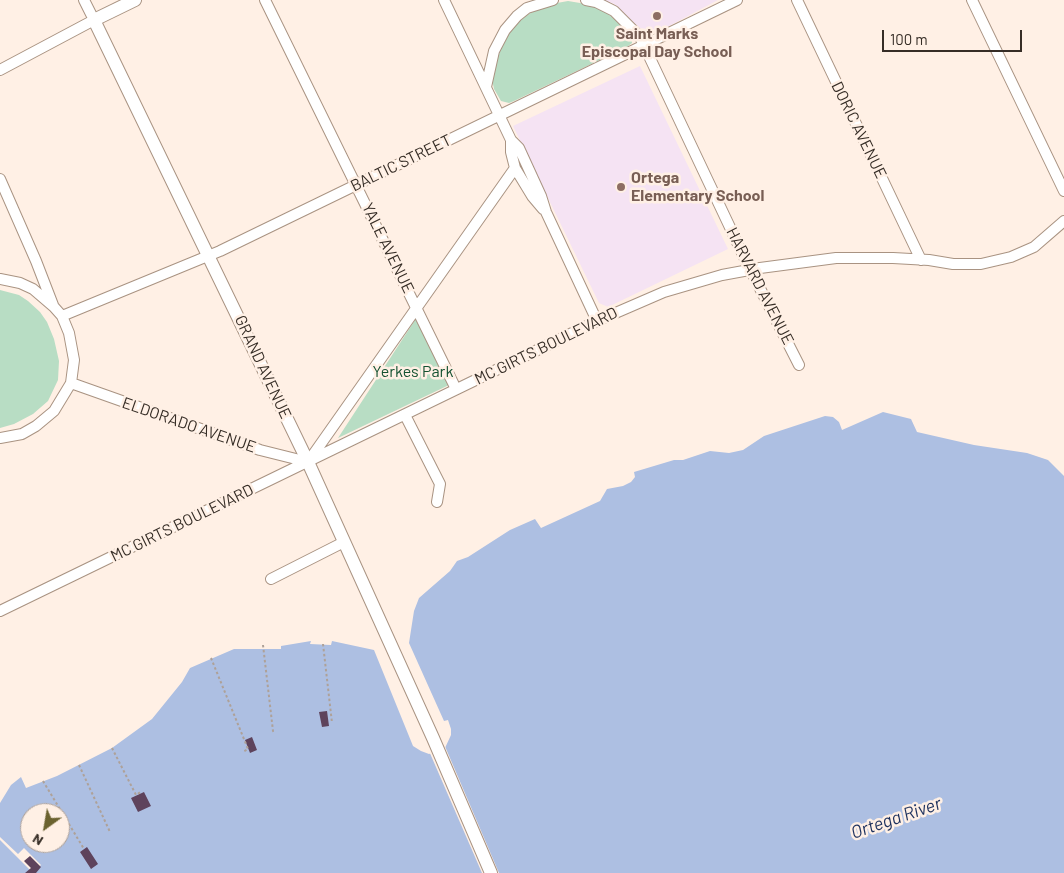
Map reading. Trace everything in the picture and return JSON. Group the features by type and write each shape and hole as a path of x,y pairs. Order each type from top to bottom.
{"main road":[{"path":"94,20 135,0"},
{"name":"GRAND AVENUE","path":"94,20 308,462 433,738 491,873"}],"street":[{"name":"GRAND AVENUE","path":"84,0 94,20"},
{"name":"YALE AVENUE","path":"265,0 456,389"},
{"path":"444,0 511,140 519,148 541,196 546,212 597,321"},
{"path":"486,87 494,51 505,30 527,8 553,0"},
{"name":"HARVARD AVENUE","path":"586,0 596,2 614,11 634,30 643,45 750,270 799,365"},
{"name":"BALTIC STREET","path":"62,316 208,255 737,0"},
{"name":"DORIC AVENUE","path":"797,0 921,260"},
{"path":"972,0 1064,191"},
{"path":"0,70 94,20"},
{"path":"511,140 511,152 515,168 532,196 546,212"},
{"path":"308,462 515,168"},
{"path":"0,179 54,307"},
{"name":"MC GIRTS BOULEVARD","path":"0,611 597,321 664,292 722,275 836,258 893,258 972,265 1002,260 1034,247 1064,222"},
{"path":"0,279 20,283 33,289 54,307 62,316 69,333 74,360 71,383 54,410 40,423 22,434 0,438"},
{"name":"ELDORADO AVENUE","path":"71,383 260,450 308,462"},
{"path":"405,415 440,484 437,502"},
{"path":"271,579 344,542"}],"path":[{"path":"323,644 332,723"},
{"path":"263,645 273,731 270,732"},
{"path":"211,658 248,749 243,752"},
{"path":"112,748 136,795 142,792"},
{"path":"79,765 110,832"},
{"path":"43,781 84,849"}],"shaded area":[{"name":"Saint Marks Episcopal Day School","path":"603,0 718,0 656,33 640,28 614,4"},
{"name":"Ortega Elementary School","path":"640,66 728,249 608,307 599,303 513,126"}],"green space":[{"path":"568,1 592,5 603,10 631,32 632,43 514,101 509,103 501,101 494,89 492,79 504,41 512,28 527,15 546,5"},
{"path":"0,290 19,295 40,312 47,322 54,339 59,361 58,380 48,401 33,414 14,424 0,428"},
{"name":"Yerkes Park","path":"417,317 449,385 338,438"}],"water":[{"name":"Ortega River","path":"883,412 911,419 917,432 974,445 1027,453 1048,460 1064,476 1064,873 0,873 0,803 11,785 21,777 26,788 57,776 112,748 152,719 182,682 190,668 234,649 281,649 281,646 311,641 310,644 331,645 332,641 374,650 413,746 429,754 445,748 451,735 448,720 444,721 409,643 414,611 419,598 450,571 457,561 468,557 510,530 535,519 541,528 600,501 607,489 623,486 631,482 635,477 634,472 710,451 729,453 743,450 764,436 825,416 833,417 839,422 842,430"}],"pier":[{"path":"444,744 499,873 482,873 429,751"},
{"path":"0,837 18,854 20,852 29,853 41,865 33,873 0,840"}],"building":[{"path":"327,711 329,726 322,727 319,712"},
{"path":"252,737 257,750 250,753 245,740"},
{"path":"144,792 151,806 138,812 131,798"},
{"path":"87,847 98,864 91,869 80,852"},
{"path":"30,856 41,867 36,873 25,873 31,868 24,861"}],"place":[{"name":"Saint Marks Episcopal Day School","path":"657,16"},
{"name":"Ortega Elementary School","path":"621,187"}]}
